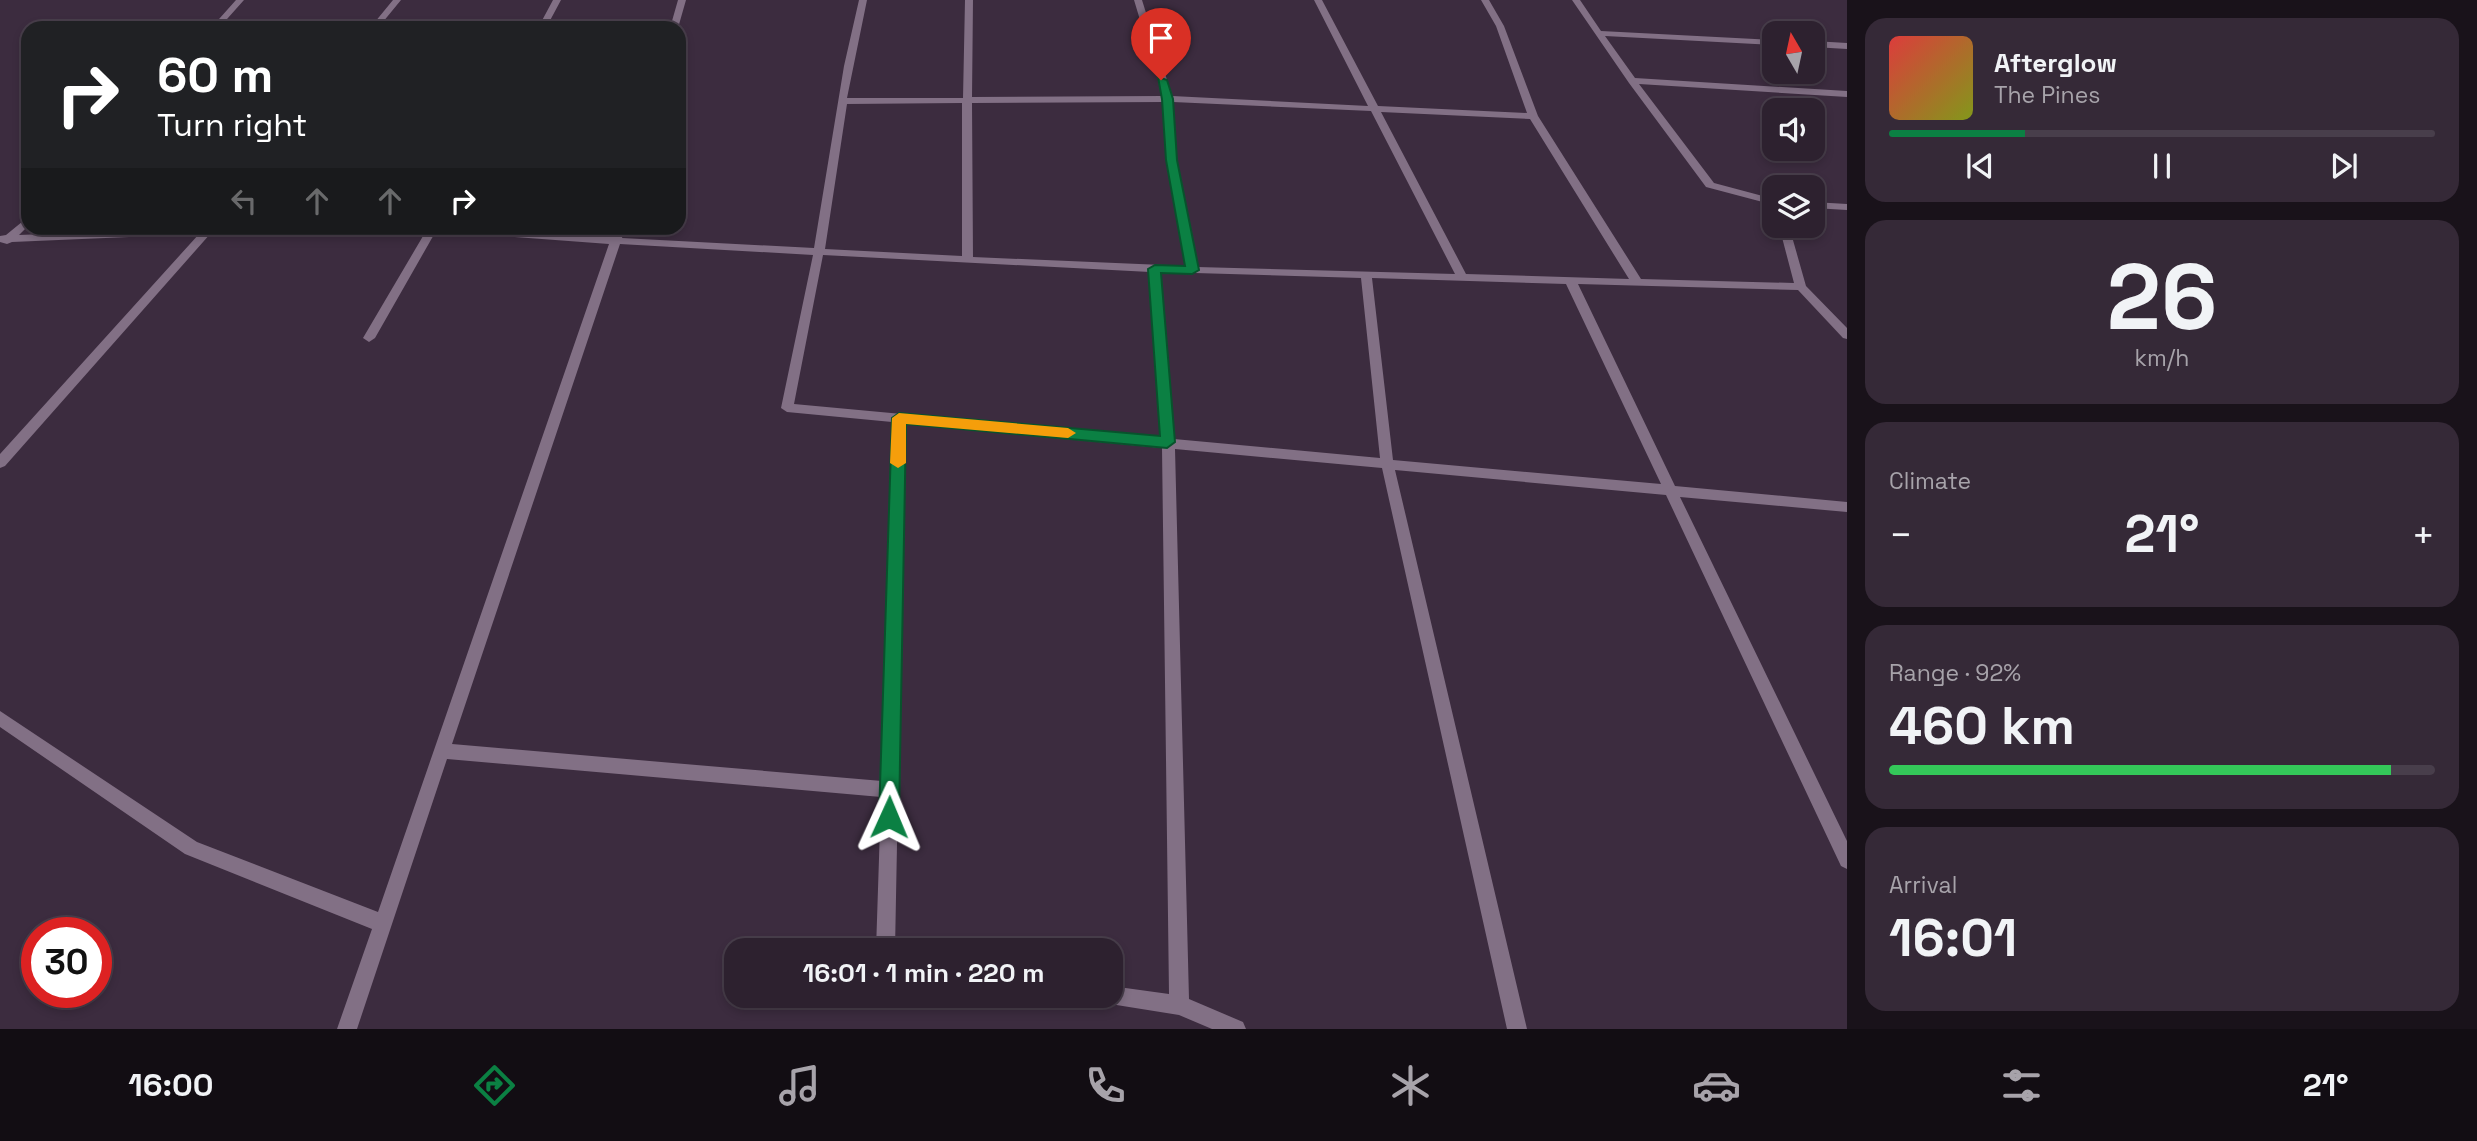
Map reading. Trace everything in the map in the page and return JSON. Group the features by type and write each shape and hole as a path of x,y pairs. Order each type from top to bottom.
{"street":[{"path":"221,21 240,0"},
{"path":"380,21 397,0"},
{"path":"546,21 557,0"},
{"path":"676,21 681,0"},
{"path":"863,0 843,101 819,250 787,408 1670,488 1847,507"},
{"path":"968,259 969,0"},
{"path":"1138,0 1168,99 1171,160 1192,270"},
{"path":"1318,0 1461,277"},
{"path":"1485,0 1500,26 1533,116 1637,282"},
{"path":"1576,0 1632,81 1710,185 1762,199"},
{"path":"1601,33 1762,41"},
{"path":"1825,45 1847,46"},
{"path":"1632,81 1711,83 1847,94"},
{"path":"843,101 1168,99 1533,116"},
{"path":"1825,206 1847,208"},
{"path":"3,242 21,226"},
{"path":"3,242 114,235"},
{"path":"0,464 204,235"},
{"path":"369,338 429,235"},
{"path":"347,1029 618,235"},
{"path":"631,235 819,250 1155,269 1801,287"},
{"path":"1787,238 1801,287 1847,335"},
{"path":"1155,269 1167,442 1179,1005"},
{"path":"1366,275 1387,463 1517,1029"},
{"path":"1570,280 1847,860"},
{"path":"886,938 899,418"},
{"path":"0,718 191,848 384,924"},
{"path":"443,751 889,790"},
{"path":"1123,998 1179,1005 1236,1029"}],"slow traffic":[{"path":"898,463 899,418 1068,433"}],"route":[{"path":"889,817 899,418 1167,442 1155,269 1192,270 1171,160 1168,99 1161,80"}]}
